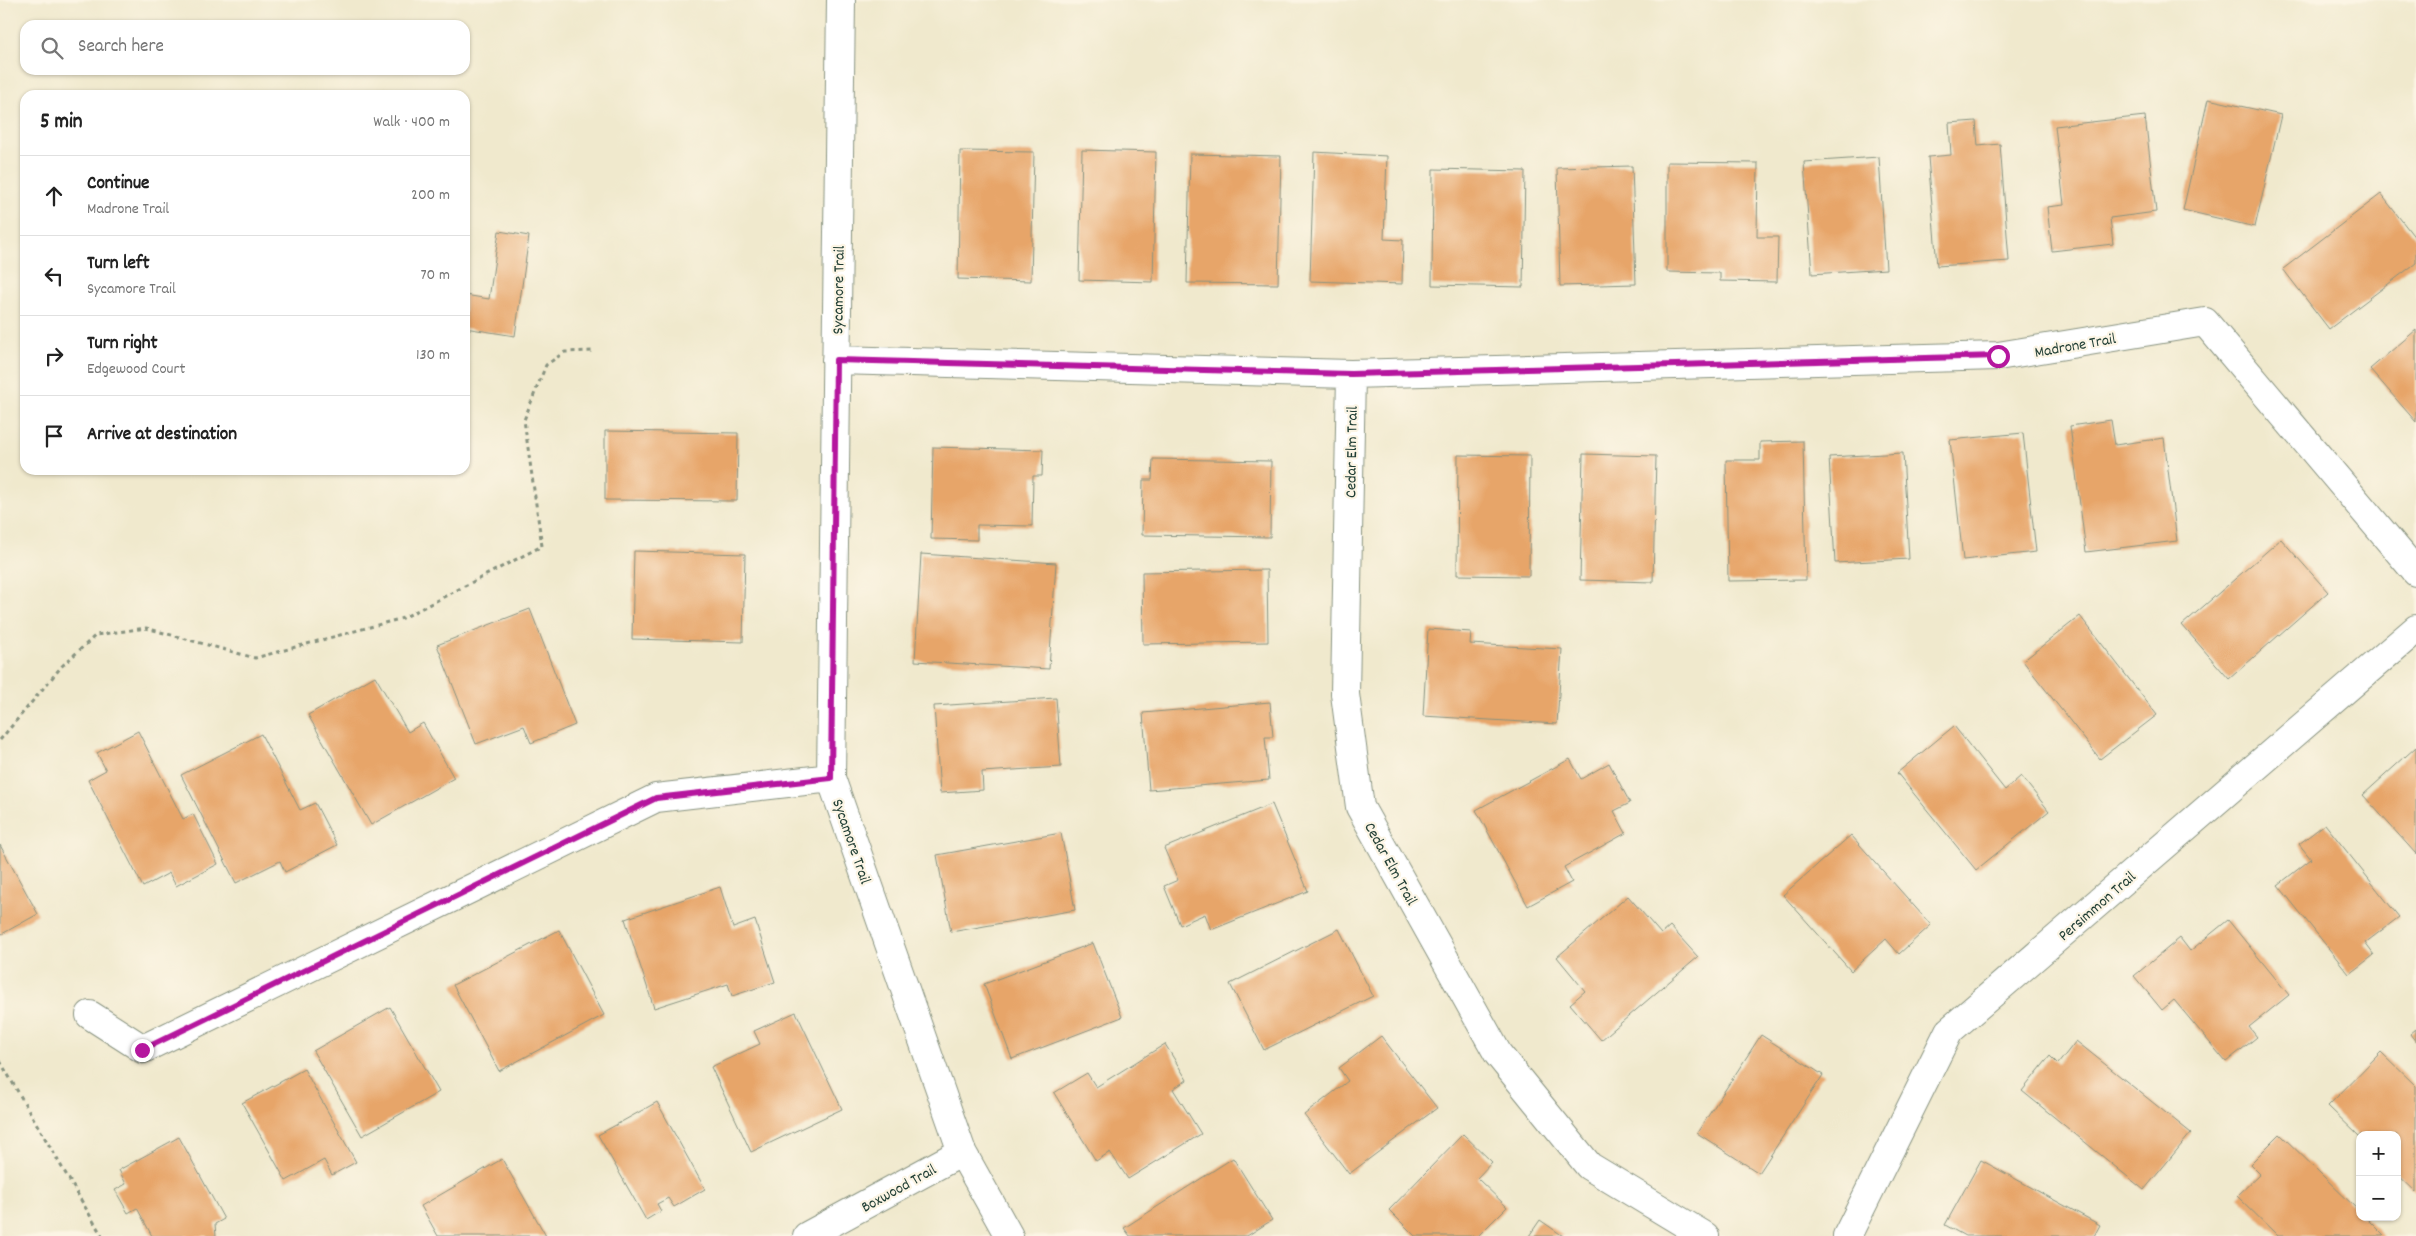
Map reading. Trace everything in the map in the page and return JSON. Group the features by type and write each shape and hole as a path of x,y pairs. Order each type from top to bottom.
{"street":[{"name":"Sycamore Trail","path":"841,0 831,778 962,1152 1009,1236"},
{"name":"Madrone Trail","path":"836,360 1351,374 1998,356 2205,322 2416,572"},
{"name":"Cedar Elm Trail","path":"1351,374 1345,694 1360,807 1498,1054 1589,1166 1705,1236"},
{"name":"Persimmon Trail","path":"1847,1236 1949,1031 2416,629"},
{"path":"90,1015 142,1050 656,798 831,778"},
{"name":"Boxwood Trail","path":"808,1236 962,1152"}],"path":[{"path":"0,740 62,666 96,635 146,628 255,658 403,618 542,546 524,420 546,365 565,352 592,351"},
{"path":"0,1062 102,1236"}],"building":[{"path":"2208,99 2281,115 2255,227 2183,210"},
{"path":"2145,116 2156,212 2110,218 2113,244 2052,251 2047,207 2064,205 2055,126"},
{"path":"1976,121 1978,146 2000,144 2009,261 1937,266 1928,157 1951,155 1949,123"},
{"path":"1082,150 1156,152 1153,282 1079,280"},
{"path":"960,151 1034,152 1031,281 958,279"},
{"path":"1314,152 1387,156 1384,239 1403,240 1402,284 1310,281"},
{"path":"1190,154 1281,156 1278,284 1187,283"},
{"path":"1879,157 1886,269 1812,274 1804,162"},
{"path":"1667,162 1758,163 1757,237 1778,237 1777,282 1720,281 1720,273 1667,272"},
{"path":"1632,166 1636,284 1560,286 1557,168"},
{"path":"1433,169 1525,171 1523,287 1432,285"},
{"path":"2381,194 2416,239 2416,263 2329,329 2283,269"},
{"path":"499,231 529,236 515,336 470,329 470,296 489,299"},
{"path":"2416,330 2416,422 2370,369"},
{"path":"2111,420 2115,445 2164,438 2177,541 2086,552 2070,426"},
{"path":"605,431 738,433 737,501 605,500"},
{"path":"2023,433 2036,552 1963,560 1950,440"},
{"path":"1803,441 1806,580 1728,581 1726,460 1760,460 1760,442"},
{"path":"933,447 1043,450 1042,476 1033,476 1032,526 977,525 977,540 931,539"},
{"path":"1903,453 1909,559 1835,563 1829,457"},
{"path":"1583,454 1656,456 1653,582 1580,580"},
{"path":"1458,455 1530,456 1529,576 1457,575"},
{"path":"1153,459 1271,461 1270,537 1142,535 1143,480 1152,480"},
{"path":"2281,539 2328,592 2229,679 2182,625"},
{"path":"634,551 745,554 743,642 632,639"},
{"path":"921,554 1056,563 1049,669 915,661"},
{"path":"1267,570 1268,642 1143,644 1142,572"},
{"path":"530,609 575,725 531,743 524,726 476,744 437,645"},
{"path":"2080,616 2157,715 2100,759 2023,661"},
{"path":"1428,629 1471,632 1470,644 1562,649 1557,724 1423,716"},
{"path":"375,676 408,732 423,723 454,778 371,825 308,715"},
{"path":"1056,698 1061,767 982,772 983,790 940,793 934,706"},
{"path":"1270,702 1273,737 1265,737 1269,780 1149,790 1143,713"},
{"path":"1954,726 2005,790 2021,776 2049,811 1976,870 1897,773"},
{"path":"138,731 183,819 193,814 218,864 176,886 169,873 143,887 88,780 106,770 97,753"},
{"path":"261,734 300,810 315,803 337,845 285,872 280,861 236,883 181,775"},
{"path":"2416,747 2416,854 2363,795"},
{"path":"1570,759 1581,779 1609,763 1630,803 1614,811 1626,833 1564,867 1572,882 1528,906 1476,810"},
{"path":"1272,804 1308,891 1211,930 1205,914 1180,925 1164,886 1178,880 1164,848"},
{"path":"2325,824 2399,917 2365,943 2374,955 2349,974 2278,885 2311,859 2299,844"},
{"path":"1061,833 1075,910 951,932 937,855"},
{"path":"1851,835 1931,925 1899,954 1886,939 1851,971 1783,895"},
{"path":"0,845 38,914 0,935"},
{"path":"720,887 733,928 755,920 775,982 732,996 728,984 654,1008 625,919"},
{"path":"1628,896 1661,934 1670,926 1698,957 1601,1040 1570,1004 1585,991 1557,957"},
{"path":"2228,920 2289,995 2249,1027 2257,1037 2226,1062 2174,1000 2162,1010 2134,976 2180,938 2190,951"},
{"path":"1339,929 1373,996 1264,1050 1230,984"},
{"path":"559,930 604,1015 499,1071 453,985"},
{"path":"1093,943 1122,1017 1012,1059 984,984"},
{"path":"390,1007 439,1092 362,1136 313,1051"},
{"path":"796,1012 842,1109 751,1152 711,1067 760,1044 754,1031"},
{"path":"2416,1029 2416,1042 2410,1034"},
{"path":"1761,1035 1823,1075 1759,1173 1697,1133"},
{"path":"1381,1036 1437,1108 1349,1174 1304,1115 1348,1081 1339,1068"},
{"path":"2076,1041 2191,1133 2144,1190 2022,1091 2050,1056 2058,1064"},
{"path":"1165,1044 1187,1080 1173,1089 1201,1134 1128,1179 1110,1152 1096,1161 1054,1093 1087,1073 1096,1087"},
{"path":"2381,1052 2416,1086 2416,1192 2401,1178 2401,1131 2356,1131 2356,1133 2328,1106"},
{"path":"304,1069 356,1162 332,1175 324,1160 286,1181 242,1103"},
{"path":"657,1102 705,1189 674,1207 668,1198 657,1204 661,1211 646,1220 598,1135"},
{"path":"1463,1134 1492,1162 1477,1178 1507,1207 1478,1236 1415,1236 1389,1210"},
{"path":"2280,1134 2356,1208 2356,1221 2369,1221 2384,1236 2278,1236 2237,1196 2260,1174 2250,1164"},
{"path":"179,1137 224,1219 215,1224 216,1236 152,1236 137,1208 128,1213 115,1190 126,1184 119,1170"},
{"path":"1233,1158 1272,1220 1247,1236 1130,1236 1124,1228"},
{"path":"502,1159 546,1236 438,1236 421,1206"},
{"path":"1981,1160 2100,1225 2094,1236 1965,1236 1945,1225"},
{"path":"1540,1220 1563,1236 1529,1236"}],"route":[{"path":"142,1050 656,798 831,778 836,360 1351,374 1998,356"}]}
